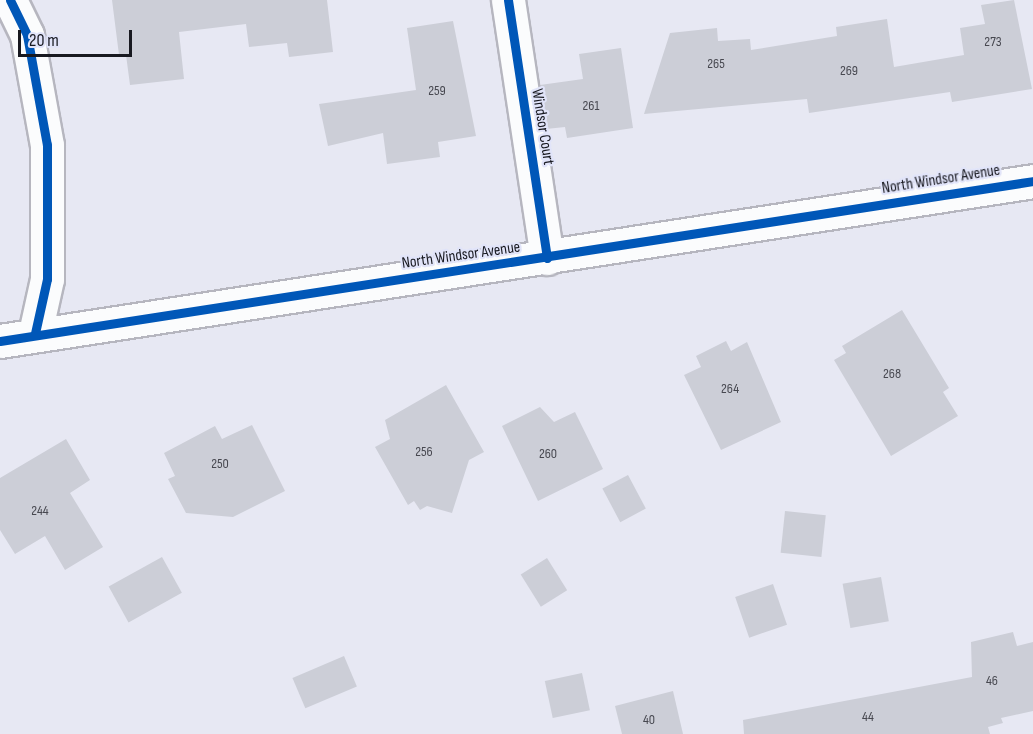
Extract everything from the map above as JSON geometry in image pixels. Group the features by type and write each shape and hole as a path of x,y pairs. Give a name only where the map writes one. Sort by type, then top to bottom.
{"street":[{"path":"10,0 27,35 47,145 47,279 35,333"},
{"name":"Windsor Court","path":"508,0 547,258"},
{"name":"North Windsor Avenue","path":"0,341 35,333 547,258 1033,181"}],"building":[{"path":"112,0 327,0 333,52 289,57 287,43 249,47 246,24 179,32 184,79 130,85 126,55 119,55"},
{"path":"1014,0 1032,89 952,102 950,92 809,113 807,99 644,114 670,33 717,28 718,41 750,39 751,50 837,36 836,27 887,19 894,67 964,55 960,28 985,24 981,5"},
{"path":"453,21 476,136 438,142 440,157 387,164 383,133 328,146 319,104 416,90 407,28"},
{"path":"621,48 633,128 567,138 565,127 546,129 540,85 583,79 579,54"},
{"path":"902,310 949,388 943,392 958,416 891,456 834,360 846,353 842,346"},
{"path":"726,341 731,351 747,342 781,422 721,450 684,375 701,367 696,356"},
{"path":"446,385 484,452 469,460 452,513 427,506 420,510 414,501 408,505 375,447 390,439 385,420"},
{"path":"540,407 554,422 575,412 603,469 538,501 502,426"},
{"path":"252,425 285,491 233,517 186,513 168,479 175,476 164,453 215,426 222,439"},
{"path":"66,439 90,480 70,493 103,547 65,570 45,536 15,554 0,530 0,478"},
{"path":"628,475 646,509 620,522 602,489"},
{"path":"785,511 826,515 821,557 781,553"},
{"path":"162,557 182,593 129,622 109,587"},
{"path":"547,558 567,590 541,607 521,574"},
{"path":"881,577 889,621 850,628 843,584"},
{"path":"773,584 787,625 749,638 735,597"},
{"path":"1013,632 1017,646 1033,642 1033,711 1001,718 1003,723 988,727 990,734 744,734 743,720 972,677 971,642"},
{"path":"344,656 357,686 305,708 292,678"},
{"path":"582,673 590,710 553,718 545,681"},
{"path":"673,691 683,734 622,734 615,706"}],"cycle path":[{"path":"10,0 27,35 47,145 47,279 35,333"},
{"path":"508,0 547,258"},
{"path":"0,341 1033,181"}]}
